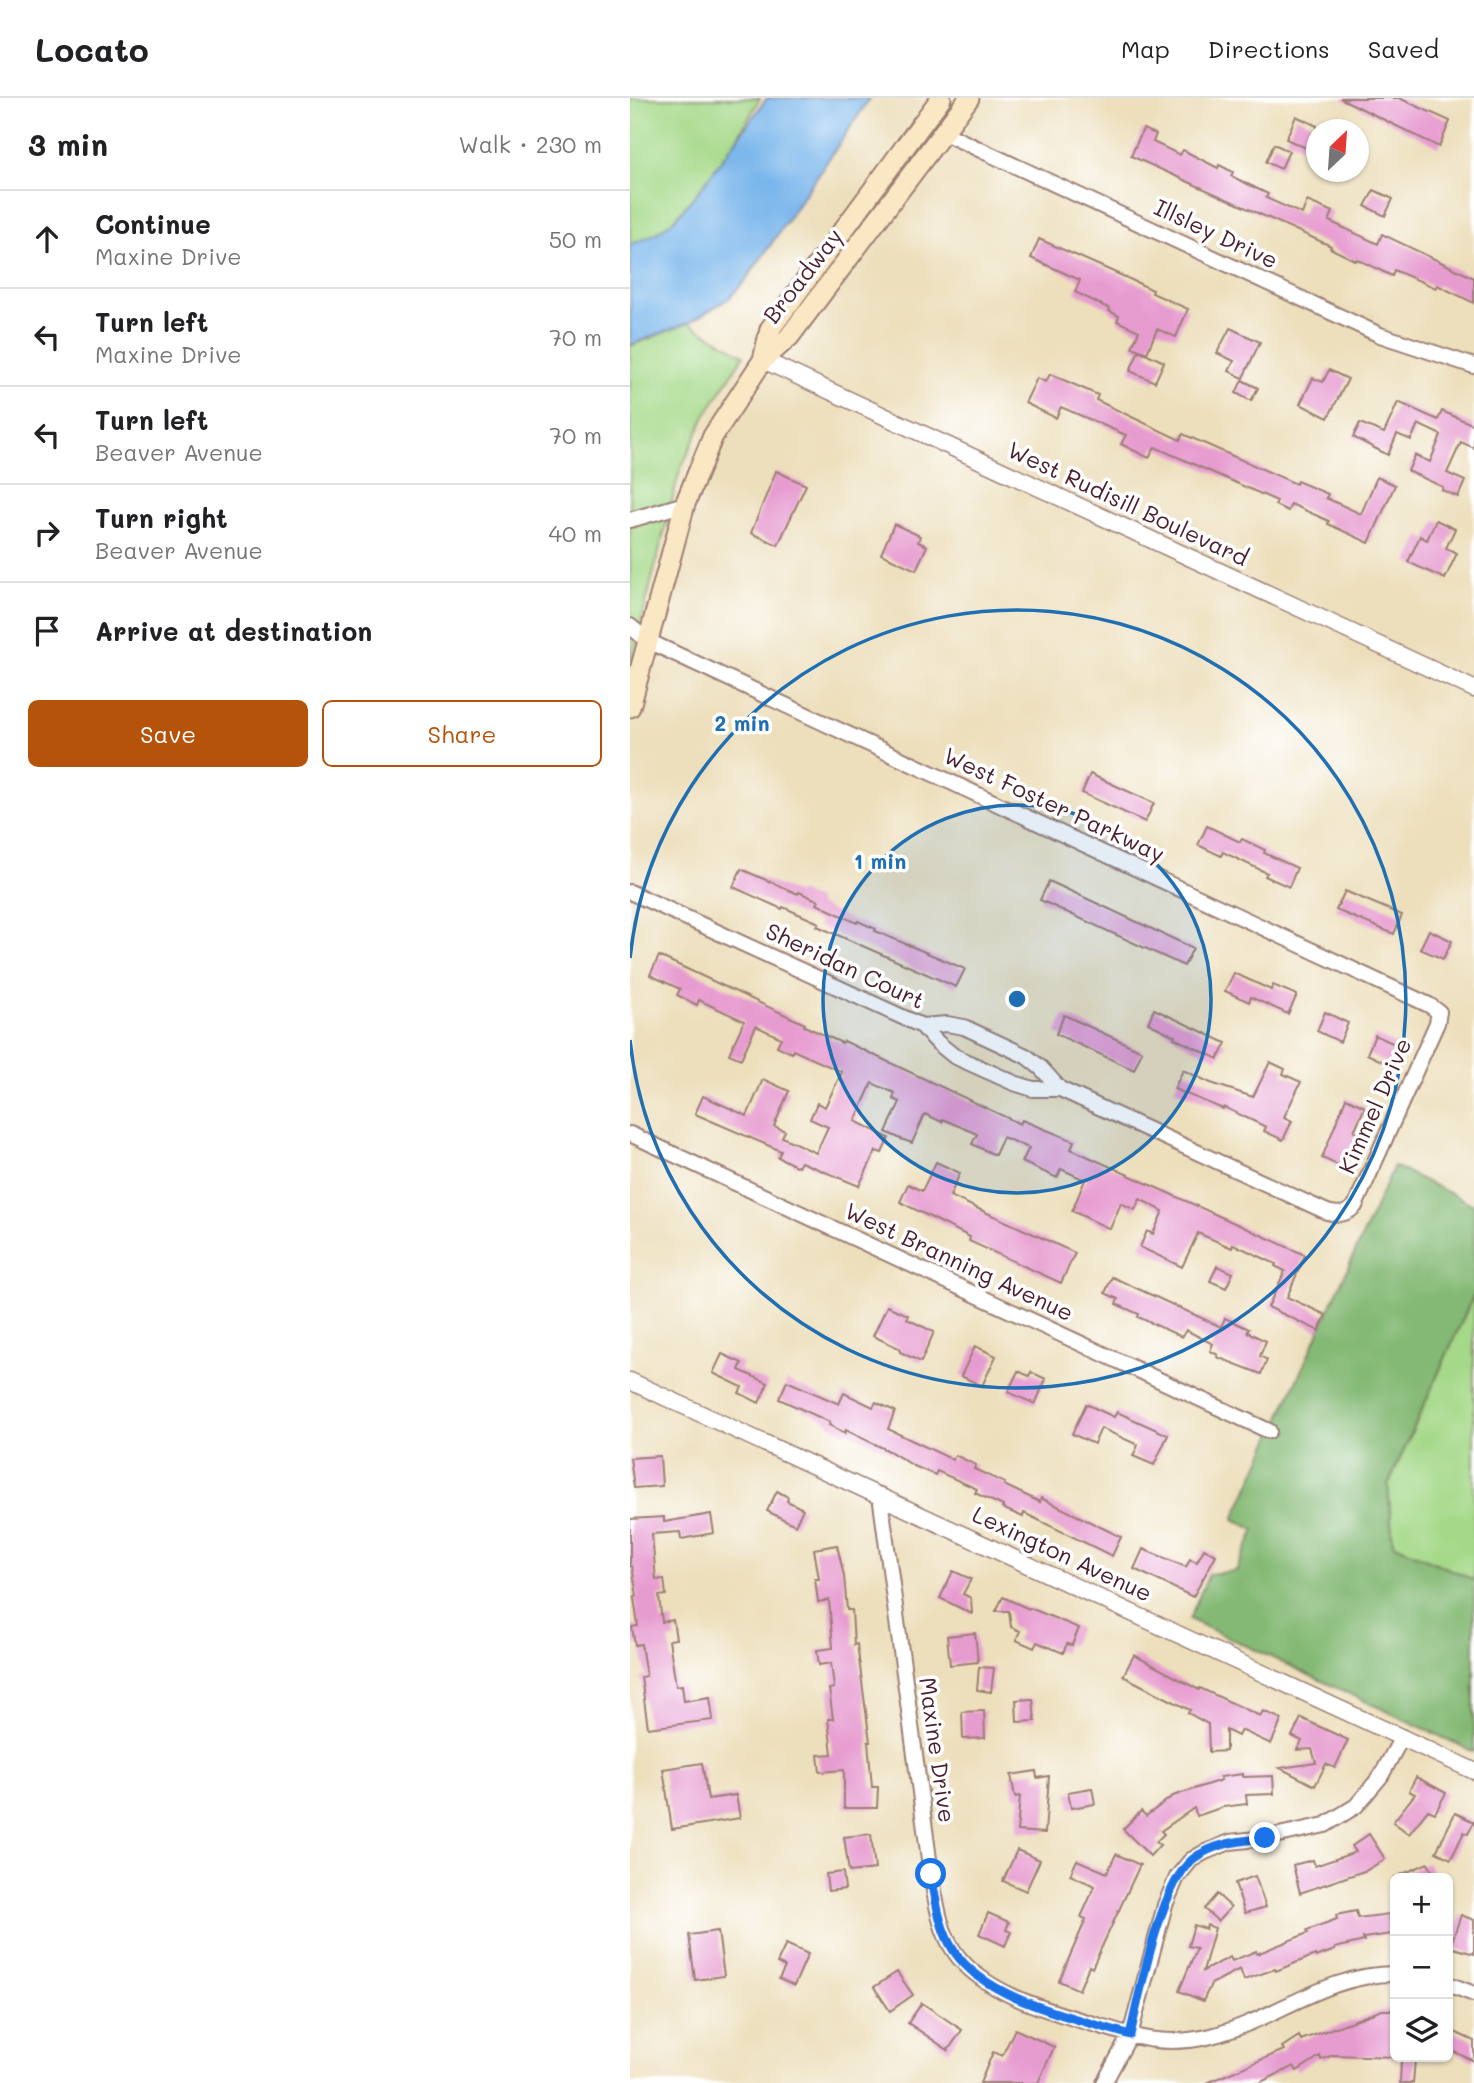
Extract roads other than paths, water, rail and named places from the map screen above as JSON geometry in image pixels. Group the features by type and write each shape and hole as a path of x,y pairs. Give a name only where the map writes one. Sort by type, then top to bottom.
{"main road":[{"name":"Broadway","path":"763,360 770,329 941,98"},
{"name":"Broadway","path":"763,360 789,337 969,98"},
{"path":"630,707 685,503 713,436 763,360"}],"street":[{"name":"Illsley Drive","path":"942,132 1380,335 1474,366"},
{"name":"West Rudisill Boulevard","path":"763,360 1474,689"},
{"path":"630,520 685,503"},
{"name":"West Foster Parkway","path":"630,626 649,641 1417,999 1439,1012"},
{"name":"Sheridan Court","path":"630,892 922,1026 954,1056 1014,1083 1033,1088 1060,1089 1327,1212 1344,1214"},
{"name":"Kimmel Drive","path":"1344,1214 1355,1206 1437,1023 1439,1012"},
{"path":"922,1026 947,1024 964,1027 1026,1056 1060,1089"},
{"name":"West Branning Avenue","path":"630,1134 1269,1431"},
{"name":"Lexington Avenue","path":"630,1381 1474,1771"},
{"name":"Maxine Drive","path":"880,1495 931,1874 940,1919 953,1950 973,1974 1015,1998 1130,2035 1143,2039 1189,2041 1214,2037 1339,1983 1390,1974"},
{"path":"1104,2083 1130,2035 1164,1905 1177,1877 1191,1860 1230,1842 1265,1838 1325,1825 1356,1807 1381,1776 1402,1737"},
{"path":"1453,1986 1474,1994"}],"water":[{"path":"767,98 870,98 745,281 728,299 688,323 630,345 630,245 655,234 674,220 698,192"}]}
